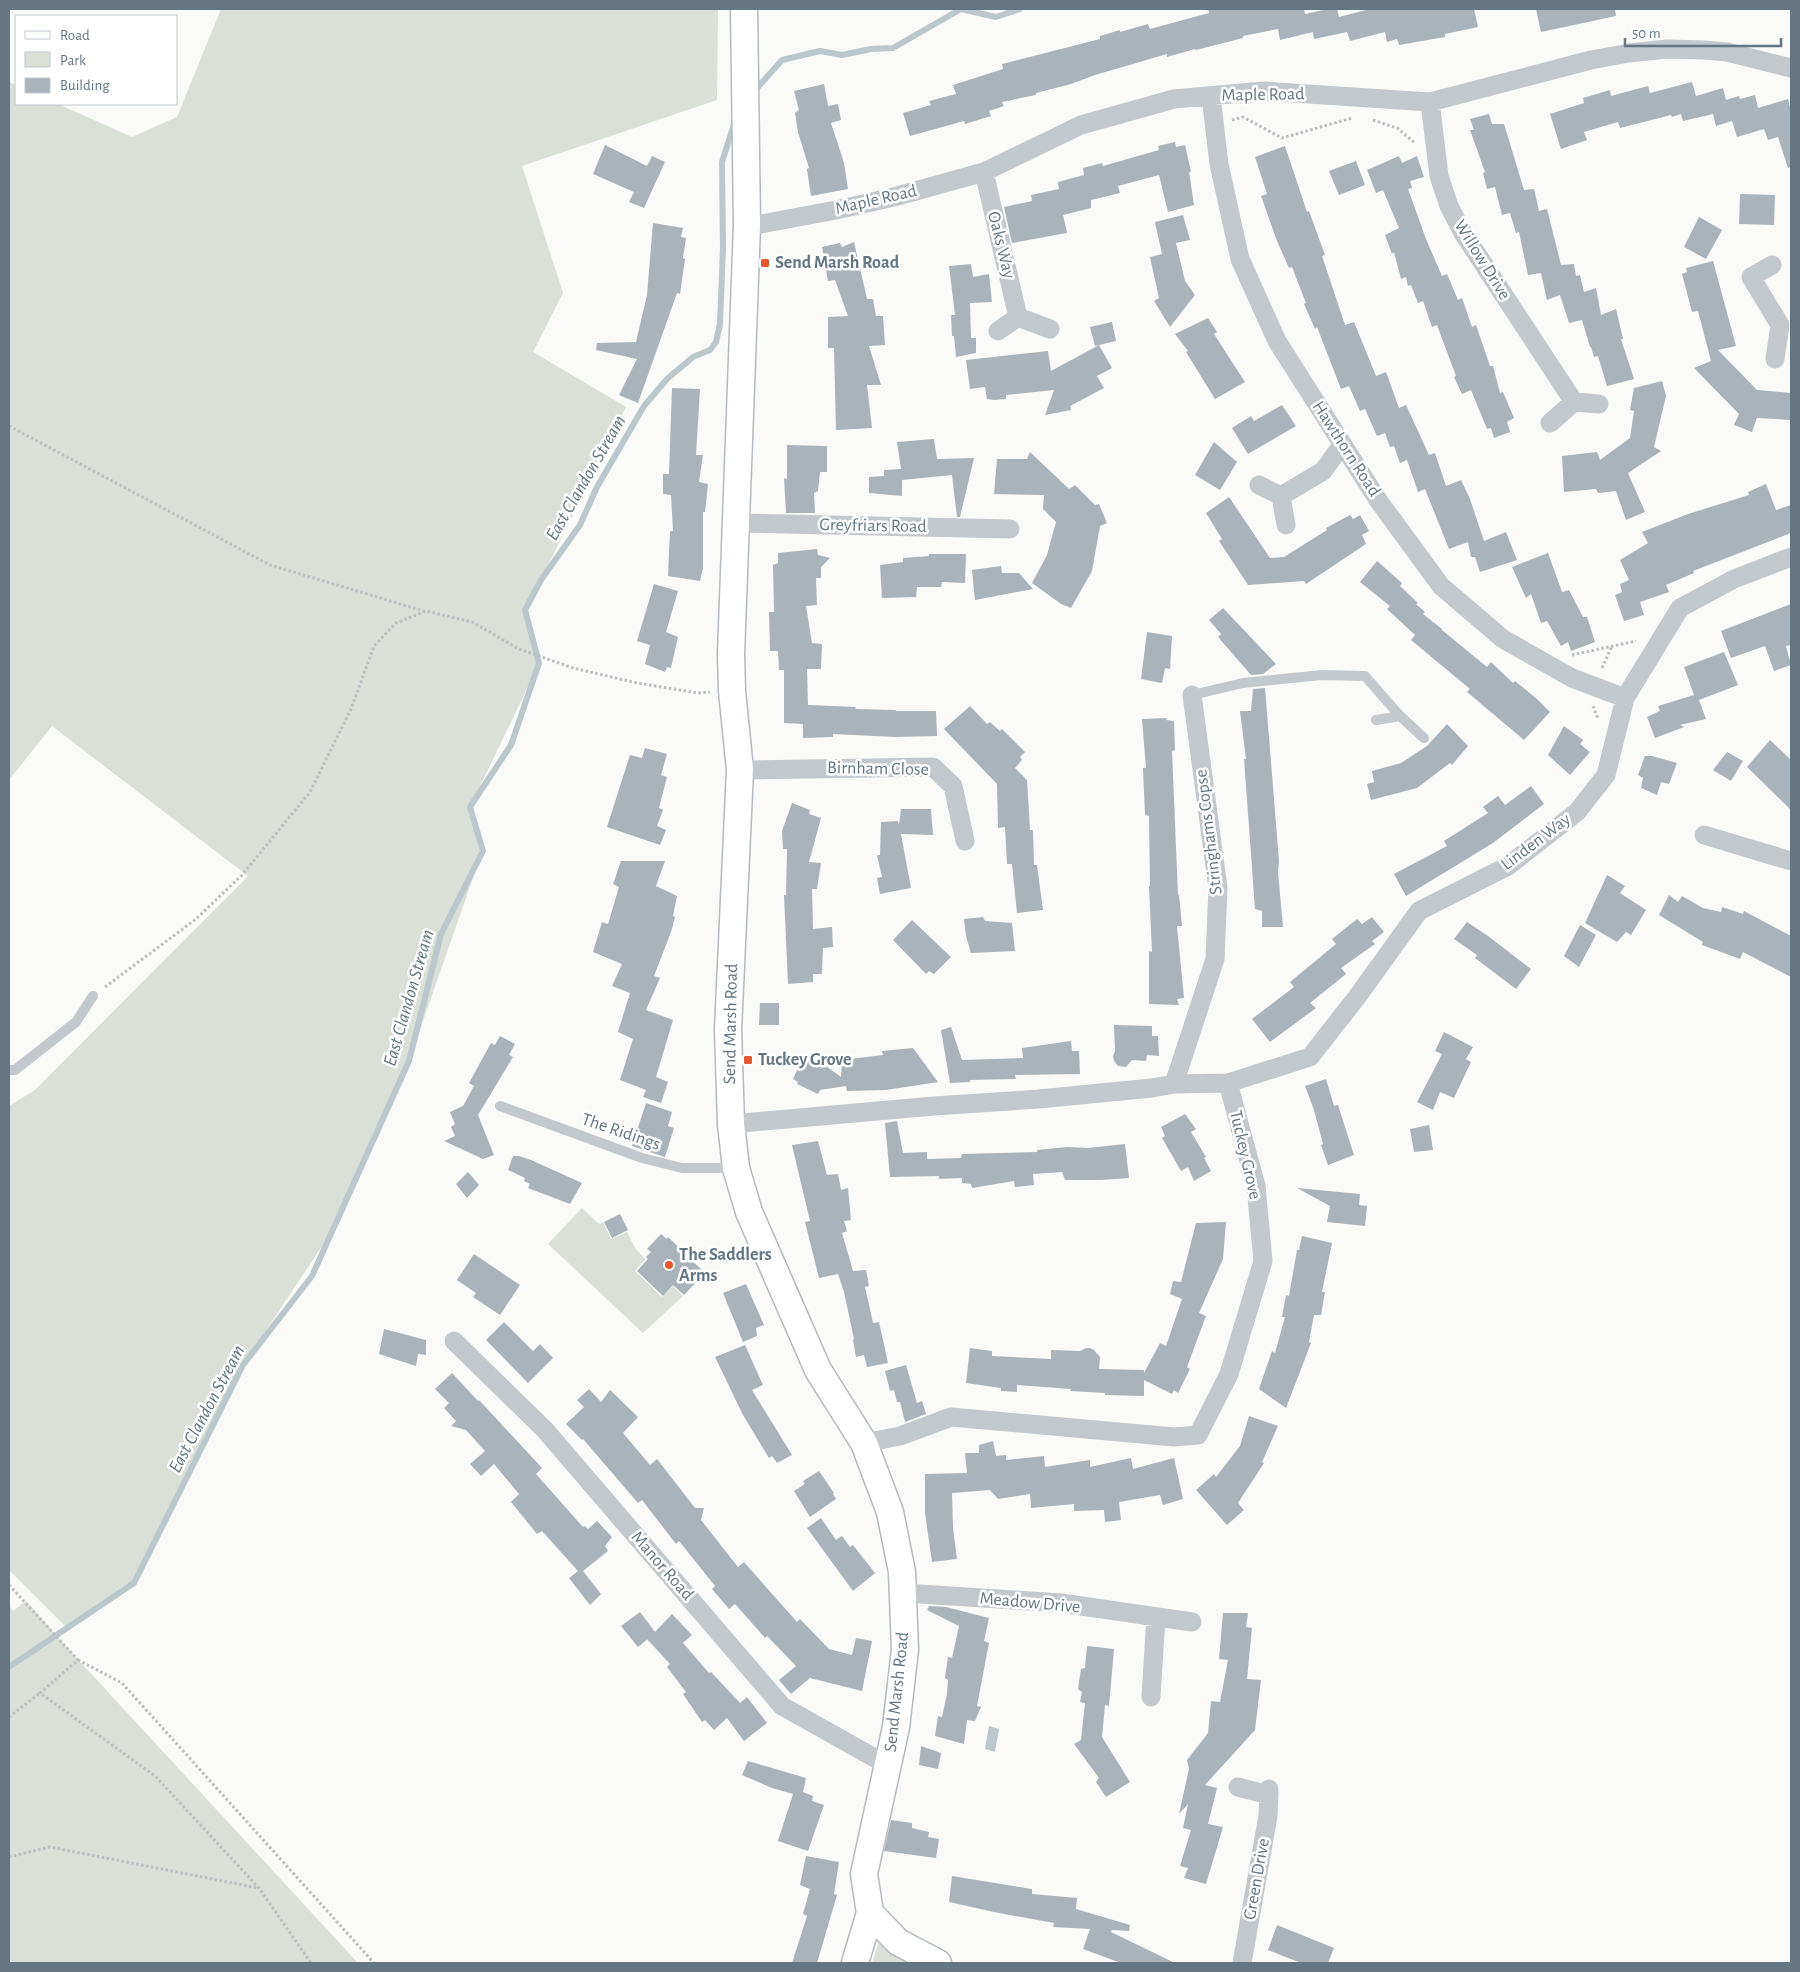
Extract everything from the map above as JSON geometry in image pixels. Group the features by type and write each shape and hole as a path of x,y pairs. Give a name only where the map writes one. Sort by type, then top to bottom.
{"main road":[{"name":"Send Marsh Road","path":"744,9 747,225 732,691 740,770 728,1030 731,1124 736,1168 749,1212 818,1370 864,1443 890,1512 902,1572 905,1650 896,1727 889,1766 864,1874 870,1913"},
{"path":"855,1963 870,1913 898,1942 938,1963"}],"street":[{"name":"Maple Road","path":"747,225 836,210 894,197 984,172 1081,125 1174,99 1264,91 1430,102 1591,60 1667,49 1727,52 1791,68"},
{"name":"Hawthorn Road","path":"1211,96 1219,164 1240,259 1277,341 1378,500 1441,586 1504,639 1572,678 1625,698"},
{"name":"Willow Drive","path":"1430,102 1439,176 1449,206 1463,233 1574,402"},
{"name":"Oaks Way","path":"984,172 1018,317"},
{"path":"1772,265 1752,277 1786,325 1775,359"},
{"path":"998,331 1018,317 1050,330"},
{"path":"1550,423 1574,402 1599,404"},
{"path":"1281,496 1324,471 1342,445"},
{"path":"1259,485 1281,496"},
{"path":"1281,496 1286,525"},
{"name":"Greyfriars Road","path":"736,523 1010,529"},
{"name":"Linden Way","path":"1228,1083 1310,1057 1357,997 1419,911 1508,866 1577,812 1606,775 1625,698 1680,608 1734,579 1791,557"},
{"name":"Stringhams Copse","path":"1174,1084 1215,959 1218,888 1192,695"},
{"name":"Birnham Close","path":"740,770 933,767 953,786 965,841"},
{"path":"1704,835 1791,861"},
{"path":"731,1124 934,1106 1039,1099 1152,1088 1174,1084 1228,1083"},
{"name":"Tuckey Grove","path":"864,1443 900,1436 951,1417 1174,1437 1198,1435 1229,1374 1263,1261 1256,1186 1228,1083"},
{"name":"Manor Road","path":"454,1341 545,1430 782,1706 889,1766"},
{"name":"Meadow Drive","path":"904,1593 1061,1603 1192,1622"},
{"path":"1151,1697 1156,1617"},
{"name":"Green Drive","path":"1238,1787 1269,1792 1268,1816 1242,1963"}],"lane":[{"path":"1192,695 1252,682 1322,675 1365,676 1400,716 1424,738"},
{"path":"1376,720 1400,716"},
{"path":"9,1070 15,1070 76,1022 93,996"},
{"name":"The Ridings","path":"500,1106 642,1158 682,1168 736,1168"}],"path":[{"path":"1215,125 1243,117 1282,138 1354,117"},
{"path":"1368,119 1397,128 1414,143 1439,176"},
{"path":"9,426 270,565 426,611 472,622 522,650 573,668 637,683 698,693 732,691"},
{"path":"93,996 196,919 242,875 310,792 351,709 374,646 396,623 426,611"},
{"path":"1543,661 1664,635"},
{"path":"1594,686 1612,646"},
{"path":"9,1585 47,1624 78,1660 122,1683 374,1963"},
{"path":"9,1717 78,1660"},
{"path":"40,1693 155,1776 259,1888 311,1963"},
{"path":"9,1857 50,1847 259,1888"}],"green space":[{"path":"221,9 718,9 717,100 522,166 563,293 533,352 626,407 526,610 539,664 470,807 482,852 409,1061 332,1231 243,1365 134,1583 67,1628 9,1570 9,1106 35,1090 248,876 52,726 9,780 9,82 15,85 15,105 60,105 132,137 177,117"},
{"path":"582,1208 599,1224 603,1222 611,1239 627,1232 635,1248 645,1259 635,1271 662,1297 673,1286 683,1296 643,1333 548,1244"},
{"path":"26,1601 358,1963 9,1963 9,1605 13,1611"},
{"path":"879,1941 920,1963 872,1963"}],"shaded area":[{"path":"989,1726 999,1729 995,1752 985,1749"}],"building":[{"path":"1208,9 1304,9 1305,14 1337,9 1339,17 1370,9 1474,9 1478,27 1445,34 1445,37 1399,45 1397,39 1387,42 1385,32 1350,41 1347,32 1314,39 1313,32 1280,40 1278,29 1243,36 1243,38 1167,57 1167,54 1036,93 1036,95 1002,102 1004,106 989,111 991,116 965,124 964,121 910,136 903,113 931,105 929,101 956,94 953,85 1003,69 1002,64 1100,39 1100,36 1120,30 1120,32 1148,24 1150,29 1209,13"},
{"path":"1536,9 1615,9 1616,16 1541,32"},
{"path":"1692,82 1696,96 1723,88 1726,100 1739,96 1740,99 1755,95 1758,108 1788,99 1791,111 1791,167 1788,168 1778,137 1768,140 1764,129 1737,137 1732,121 1716,126 1713,114 1683,121 1681,114 1672,117 1671,115 1620,128 1618,122 1584,132 1587,140 1561,149 1550,114 1584,103 1583,98 1610,90 1611,96 1648,86 1650,93"},
{"path":"824,84 828,106 838,104 841,120 831,123 844,163 848,189 811,196 807,169 809,168 798,132 795,113 799,110 794,91"},
{"path":"1489,114 1492,124 1504,124 1524,190 1534,189 1539,211 1547,209 1561,265 1574,264 1576,276 1580,275 1584,292 1596,288 1601,315 1616,309 1623,339 1621,339 1634,379 1607,386 1598,356 1594,357 1582,320 1569,323 1560,295 1547,300 1541,273 1528,275 1519,232 1516,233 1510,213 1502,215 1495,187 1487,189 1483,173 1485,172 1470,130 1474,130 1470,119"},
{"path":"1175,142 1176,147 1185,145 1191,172 1189,172 1194,205 1168,212 1159,175 1118,186 1120,193 1091,200 1091,208 1063,215 1067,233 1012,243 1004,207 1032,201 1031,195 1059,189 1058,182 1084,175 1083,168 1102,163 1103,166 1159,150 1158,146"},
{"path":"605,145 647,166 652,156 665,162 644,208 629,202 634,192 593,174"},
{"path":"1285,146 1307,212 1309,211 1325,255 1322,256 1345,325 1354,322 1376,376 1386,372 1399,408 1406,405 1429,455 1435,453 1446,486 1461,480 1470,499 1484,541 1506,532 1517,560 1480,572 1475,557 1471,557 1468,542 1449,549 1425,489 1418,492 1407,460 1400,463 1394,446 1390,447 1385,433 1377,436 1365,409 1360,411 1349,386 1341,389 1317,327 1315,329 1304,304 1306,303 1292,267 1289,268 1277,241 1261,196 1267,194 1255,157"},
{"path":"1399,156 1402,163 1417,156 1424,177 1410,181 1412,188 1408,189 1426,239 1442,276 1447,274 1458,300 1462,298 1472,327 1476,325 1490,366 1493,366 1500,393 1503,392 1514,418 1507,422 1510,432 1494,438 1491,428 1487,429 1471,390 1462,394 1454,377 1456,376 1437,325 1432,327 1423,301 1418,303 1411,285 1408,286 1406,277 1401,279 1394,252 1392,254 1385,235 1399,228 1383,190 1376,193 1367,170"},
{"path":"1356,161 1365,185 1339,195 1329,171"},
{"path":"1740,194 1775,195 1774,225 1739,224"},
{"path":"1183,215 1190,240 1176,243 1185,281 1195,295 1170,327 1154,301 1159,298 1150,257 1162,254 1155,222"},
{"path":"1699,217 1722,230 1706,259 1684,247"},
{"path":"653,223 683,228 681,237 686,238 683,258 685,259 680,294 677,293 638,403 619,395 637,359 596,350 597,343 636,342 647,295"},
{"path":"854,242 867,299 873,299 876,316 883,316 885,345 869,346 881,385 867,385 872,428 836,430 834,348 828,348 828,317 848,316 835,280 828,281 822,247 840,243 842,247"},
{"path":"1713,261 1736,346 1718,350 1757,390 1791,393 1791,420 1757,418 1752,432 1734,425 1739,414 1694,368 1711,361 1698,311 1692,312 1682,274 1687,272 1686,268"},
{"path":"971,264 973,277 989,274 992,302 970,303 971,338 976,338 976,353 956,357 954,336 952,336 951,315 955,315 949,266"},
{"path":"1208,318 1217,332 1214,334 1245,382 1215,399 1186,352 1188,351 1175,334"},
{"path":"1112,322 1116,341 1095,346 1090,327"},
{"path":"1099,345 1112,368 1097,376 1104,388 1070,406 1071,410 1045,415 1054,390 1006,395 1006,399 994,400 987,399 985,387 970,389 966,360 1048,351 1051,371"},
{"path":"1662,381 1666,396 1654,447 1661,451 1628,473 1645,512 1626,520 1616,491 1598,493 1596,489 1564,492 1562,456 1597,452 1600,460 1630,438 1634,411 1630,410 1634,388"},
{"path":"672,388 700,389 696,455 703,455 699,482 708,484 705,512 703,512 703,568 700,581 668,576 670,531 673,531 671,495 663,494 663,474 669,474"},
{"path":"1282,405 1296,426 1248,454 1232,428 1251,416 1254,421"},
{"path":"934,439 937,459 974,458 960,517 957,517 952,475 902,480 902,496 869,493 869,477 884,476 884,470 901,469 897,442"},
{"path":"1214,442 1237,462 1220,490 1195,475"},
{"path":"787,445 827,446 827,472 820,472 818,491 814,493 815,513 786,513 784,478 787,479"},
{"path":"1030,452 1069,489 1075,485 1095,505 1099,504 1107,523 1100,526 1092,571 1071,608 1061,604 1032,583 1047,555 1056,522 1043,509 1044,495 994,494 997,459 1027,459"},
{"path":"1766,484 1776,510 1791,505 1791,533 1693,571 1694,573 1666,585 1669,592 1640,602 1644,615 1624,621 1615,595 1622,592 1620,584 1629,580 1620,560 1648,543 1642,532 1688,514 1749,495 1748,492"},
{"path":"1229,497 1270,558 1284,557 1327,530 1326,528 1350,515 1353,519 1360,515 1369,531 1362,535 1366,544 1306,584 1304,581 1248,585 1219,541 1222,539 1206,513"},
{"path":"817,549 818,555 830,558 821,567 821,578 816,578 817,605 806,606 812,643 822,644 821,669 807,669 808,705 896,711 936,711 937,736 895,737 833,734 833,737 803,738 803,724 784,723 784,670 779,670 778,651 770,651 769,612 774,612 773,565 778,563 778,553"},
{"path":"1548,553 1562,592 1569,590 1583,617 1587,617 1595,642 1571,651 1568,642 1561,646 1547,621 1541,623 1531,594 1526,598 1512,567"},
{"path":"929,554 966,554 965,583 942,582 941,587 917,587 916,597 882,598 880,565 903,562 903,558 929,556"},
{"path":"1377,561 1402,583 1400,586 1418,603 1416,604 1425,612 1423,614 1487,667 1491,662 1513,683 1515,681 1550,712 1524,740 1467,692 1470,689 1411,640 1415,635 1387,609 1390,606 1360,582"},
{"path":"1001,566 1002,573 1019,573 1033,589 975,600 972,570"},
{"path":"654,584 678,591 666,632 678,637 671,668 667,667 665,672 645,664 650,645 637,641"},
{"path":"1791,604 1791,645 1786,646 1791,665 1774,671 1765,646 1731,658 1721,631"},
{"path":"1223,608 1276,664 1263,674 1251,675 1218,637 1221,634 1209,620"},
{"path":"1147,632 1172,636 1170,669 1165,668 1162,683 1141,679"},
{"path":"1724,652 1738,685 1699,700 1706,719 1680,725 1684,727 1655,738 1647,717 1660,711 1658,706 1694,695 1684,667"},
{"path":"1265,688 1283,927 1262,927 1262,911 1255,909 1244,759 1246,759 1240,711 1251,711 1253,689"},
{"path":"970,706 987,724 990,722 1000,731 1002,729 1025,752 1020,757 1022,760 1015,768 1027,780 1030,830 1033,830 1034,865 1037,865 1043,910 1017,913 1012,864 1007,864 1005,827 998,828 997,784 944,729"},
{"path":"1167,718 1166,720 1174,721 1175,750 1172,751 1178,895 1182,926 1177,926 1184,998 1177,999 1179,1005 1149,1004 1149,951 1152,952 1149,886 1149,816 1145,815 1143,768 1146,768 1142,719"},
{"path":"1447,724 1468,746 1452,765 1450,763 1417,788 1371,800 1367,784 1374,782 1372,771 1401,763 1427,746"},
{"path":"1564,726 1583,740 1580,744 1590,752 1570,775 1548,755"},
{"path":"1770,740 1791,760 1791,810 1747,767"},
{"path":"645,748 667,754 661,775 667,777 659,808 663,810 657,826 666,830 660,845 607,827 630,755 642,758"},
{"path":"1727,752 1743,761 1731,781 1713,770"},
{"path":"1645,756 1677,763 1669,784 1661,782 1657,795 1641,788 1643,778 1638,775"},
{"path":"1531,786 1544,804 1493,843 1406,896 1394,874 1447,846 1444,841 1488,813 1483,807 1498,796 1505,805"},
{"path":"792,803 810,810 809,814 821,818 809,862 821,863 817,889 812,889 813,929 832,927 833,947 823,948 822,974 813,974 813,982 788,984 784,895 786,895 787,849 783,849 782,831"},
{"path":"901,809 931,809 933,835 901,834 911,888 880,894 877,878 882,877 877,855 880,855 881,822 898,821 899,825"},
{"path":"621,861 665,861 656,886 677,896 671,932 654,976 660,978 646,1010 673,1020 656,1077 668,1082 661,1103 643,1097 646,1090 620,1080 633,1039 618,1032 630,993 612,986 622,964 593,952 602,922 608,924 619,887 613,884"},
{"path":"1607,875 1625,886 1620,893 1646,910 1631,935 1626,932 1617,942 1585,923"},
{"path":"1669,895 1678,902 1682,896 1703,908 1721,912 1722,907 1743,914 1744,911 1791,936 1791,977 1743,952 1740,959 1702,945 1703,942 1659,915"},
{"path":"983,917 985,921 1012,923 1015,951 971,953 964,919"},
{"path":"1372,917 1384,932 1372,941 1375,944 1341,968 1346,974 1310,1003 1316,1008 1270,1042 1252,1019 1294,987 1290,982 1336,944 1332,939 1357,919 1362,924"},
{"path":"912,920 951,957 934,974 929,971 926,974 893,940"},
{"path":"1467,922 1531,969 1516,989 1475,958 1477,955 1454,939"},
{"path":"1580,925 1596,935 1579,967 1564,956"},
{"path":"760,1003 779,1003 779,1025 759,1025"},
{"path":"1114,1025 1152,1026 1152,1036 1158,1036 1159,1056 1147,1055 1146,1061 1132,1060 1126,1067 1118,1066 1113,1056 1115,1051"},
{"path":"951,1027 962,1060 1023,1058 1022,1048 1071,1041 1072,1051 1079,1051 1080,1074 1015,1075 1016,1079 970,1080 970,1082 950,1083 941,1030"},
{"path":"1444,1032 1473,1047 1466,1059 1471,1062 1454,1098 1440,1092 1433,1110 1417,1102 1442,1054 1435,1051"},
{"path":"500,1036 515,1044 509,1055 513,1057 478,1115 494,1155 483,1159 444,1141 455,1136 451,1127 455,1124 450,1112 463,1106 474,1086 469,1083 491,1043 495,1045"},
{"path":"913,1048 938,1082 886,1090 847,1091 846,1086 820,1090 818,1094 797,1084 798,1082 793,1079 804,1055 811,1061 815,1058 841,1077 842,1060 883,1055 882,1051"},
{"path":"1326,1079 1334,1106 1338,1105 1354,1155 1328,1165 1321,1145 1323,1144 1314,1110 1305,1086"},
{"path":"646,1103 672,1112 668,1126 674,1128 665,1157 632,1146"},
{"path":"1185,1114 1196,1129 1191,1132 1206,1157 1204,1158 1211,1171 1194,1181 1188,1167 1181,1171 1162,1138 1165,1136 1161,1127"},
{"path":"897,1121 903,1153 927,1152 927,1159 961,1158 962,1154 1037,1152 1037,1150 1067,1147 1088,1148 1125,1144 1129,1178 1065,1180 1062,1172 1033,1174 1034,1185 1015,1187 1014,1181 972,1188 971,1184 962,1183 962,1178 939,1179 939,1176 890,1177 885,1123"},
{"path":"1429,1125 1433,1150 1414,1152 1410,1129"},
{"path":"818,1141 827,1175 838,1174 841,1190 848,1188 851,1220 844,1221 847,1231 842,1233 853,1271 866,1270 869,1286 865,1287 873,1323 879,1322 888,1363 867,1367 864,1355 856,1357 844,1292 838,1274 819,1278 805,1222 810,1221 792,1145"},
{"path":"513,1156 531,1160 582,1183 570,1204 528,1188 530,1184 524,1181 525,1178 508,1170"},
{"path":"468,1172 479,1185 467,1198 456,1184"},
{"path":"1297,1188 1360,1194 1359,1205 1367,1206 1365,1226 1327,1222 1330,1206"},
{"path":"620,1214 628,1230 612,1238 604,1222"},
{"path":"1226,1222 1223,1259 1199,1313 1206,1316 1187,1367 1190,1369 1178,1393 1174,1390 1172,1394 1144,1380 1144,1396 1105,1395 1105,1393 1070,1391 1071,1389 1017,1385 1017,1392 1001,1391 1001,1388 966,1383 970,1348 992,1351 992,1356 1051,1359 1051,1350 1080,1351 1090,1348 1100,1357 1099,1369 1144,1370 1144,1373 1160,1343 1166,1346 1182,1299 1170,1294 1173,1281 1181,1282 1196,1223"},
{"path":"661,1234 667,1239 668,1237 705,1273 684,1295 673,1285 663,1296 637,1271 648,1259 646,1257 651,1252 647,1249"},
{"path":"1302,1236 1332,1243 1322,1292 1325,1292 1321,1315 1314,1315 1309,1342 1311,1343 1286,1408 1259,1389 1272,1351 1275,1353 1285,1317 1282,1317 1286,1295 1289,1296 1297,1250 1299,1250"},
{"path":"474,1254 520,1285 500,1315 473,1297 476,1293 457,1280"},
{"path":"746,1284 764,1325 756,1328 757,1336 743,1342 723,1293"},
{"path":"504,1322 533,1351 540,1344 553,1358 528,1383 486,1340"},
{"path":"384,1329 426,1340 426,1355 418,1354 416,1366 379,1354"},
{"path":"745,1345 763,1385 752,1390 792,1455 777,1463 772,1456 769,1458 743,1415 715,1357"},
{"path":"906,1365 917,1403 922,1401 926,1414 905,1422 900,1402 897,1402 894,1390 890,1391 885,1371"},
{"path":"452,1373 542,1468 536,1474 583,1527 585,1526 588,1529 597,1521 612,1537 605,1546 608,1551 583,1571 601,1594 590,1605 569,1578 578,1571 542,1531 537,1534 511,1502 519,1494 494,1464 481,1476 470,1464 485,1451 466,1430 451,1426 456,1421 444,1408 449,1403 435,1389"},
{"path":"589,1389 601,1402 610,1390 638,1417 623,1433 650,1465 657,1459 695,1508 704,1508 701,1520 738,1567 744,1562 797,1622 800,1619 829,1649 852,1655 856,1638 872,1641 862,1691 810,1678 791,1694 779,1680 796,1666 767,1636 765,1638 735,1604 729,1609 712,1589 715,1586 679,1541 676,1544 642,1500 638,1503 583,1439 566,1424 584,1407 577,1400"},
{"path":"1249,1416 1278,1426 1262,1462 1264,1463 1238,1503 1244,1510 1227,1525 1196,1490 1214,1474 1216,1477 1240,1446"},
{"path":"993,1441 996,1456 1006,1455 1006,1460 1044,1456 1045,1467 1090,1460 1090,1467 1131,1458 1133,1469 1174,1458 1183,1499 1163,1505 1160,1495 1119,1502 1121,1520 1105,1522 1104,1510 1074,1511 1074,1504 1031,1508 1030,1494 998,1499 990,1490 952,1493 953,1528 957,1559 932,1562 925,1513 925,1474 967,1473 965,1453 979,1453 979,1445"},
{"path":"819,1471 836,1499 810,1517 794,1491 805,1484 803,1481"},
{"path":"821,1518 836,1540 842,1536 850,1547 853,1545 875,1573 853,1591 807,1528"},
{"path":"929,1606 946,1607 989,1618 984,1641 989,1643 977,1706 981,1707 975,1721 967,1720 964,1744 935,1736 938,1716 942,1717 947,1694 948,1680 945,1678 948,1657 952,1658 959,1626 927,1610"},
{"path":"640,1612 655,1632 672,1614 692,1635 683,1643 709,1673 711,1672 740,1703 747,1697 767,1723 744,1741 727,1718 714,1730 705,1720 702,1722 683,1694 686,1692 667,1667 670,1664 647,1639 638,1647 621,1626"},
{"path":"1223,1613 1248,1613 1246,1627 1252,1628 1247,1679 1261,1680 1255,1730 1205,1785 1217,1788 1208,1824 1223,1827 1206,1884 1184,1878 1188,1868 1180,1866 1191,1830 1183,1828 1188,1804 1179,1814 1189,1769 1187,1760 1208,1733 1211,1701 1220,1702 1228,1660 1219,1659"},
{"path":"1087,1646 1114,1649 1109,1706 1105,1705 1102,1737 1130,1782 1106,1797 1096,1782 1099,1778 1074,1744 1081,1740 1085,1703 1080,1702 1082,1692 1078,1689 1081,1669 1085,1668"},
{"path":"921,1746 941,1753 938,1769 919,1765"},
{"path":"748,1761 806,1778 803,1792 813,1796 812,1801 824,1805 808,1851 778,1841 793,1794 772,1788 742,1775"},
{"path":"891,1820 912,1823 912,1828 929,1832 928,1837 939,1839 936,1858 884,1851"},
{"path":"806,1856 839,1862 834,1894 837,1895 817,1963 792,1963 807,1916 803,1914 810,1889 800,1885"},
{"path":"952,1876 1032,1889 1032,1894 1077,1898 1076,1909 1130,1925 1129,1931 1112,1930 1111,1932 1175,1963 1121,1963 1083,1949 1090,1929 1053,1927 1054,1923 949,1902"},
{"path":"1277,1925 1334,1948 1328,1963 1301,1963 1268,1950"}],"waterway":[{"name":"East Clandon Stream","path":"751,91 757,88 782,60 820,51 842,55 871,49 893,48 961,9 996,17 1020,9"},
{"name":"East Clandon Stream","path":"9,1667 134,1583 243,1365 312,1276 409,1061 441,934 483,851 470,807 511,745 539,663 525,610 541,580 580,525 597,487 644,406 667,379 693,357 710,350 716,342 720,324 723,248 722,162 736,118"}],"place":[{"name":"Send Marsh Road","path":"765,263"},
{"name":"Tuckey Grove","path":"748,1060"},
{"name":"The Saddlers Arms","path":"669,1265"}]}
